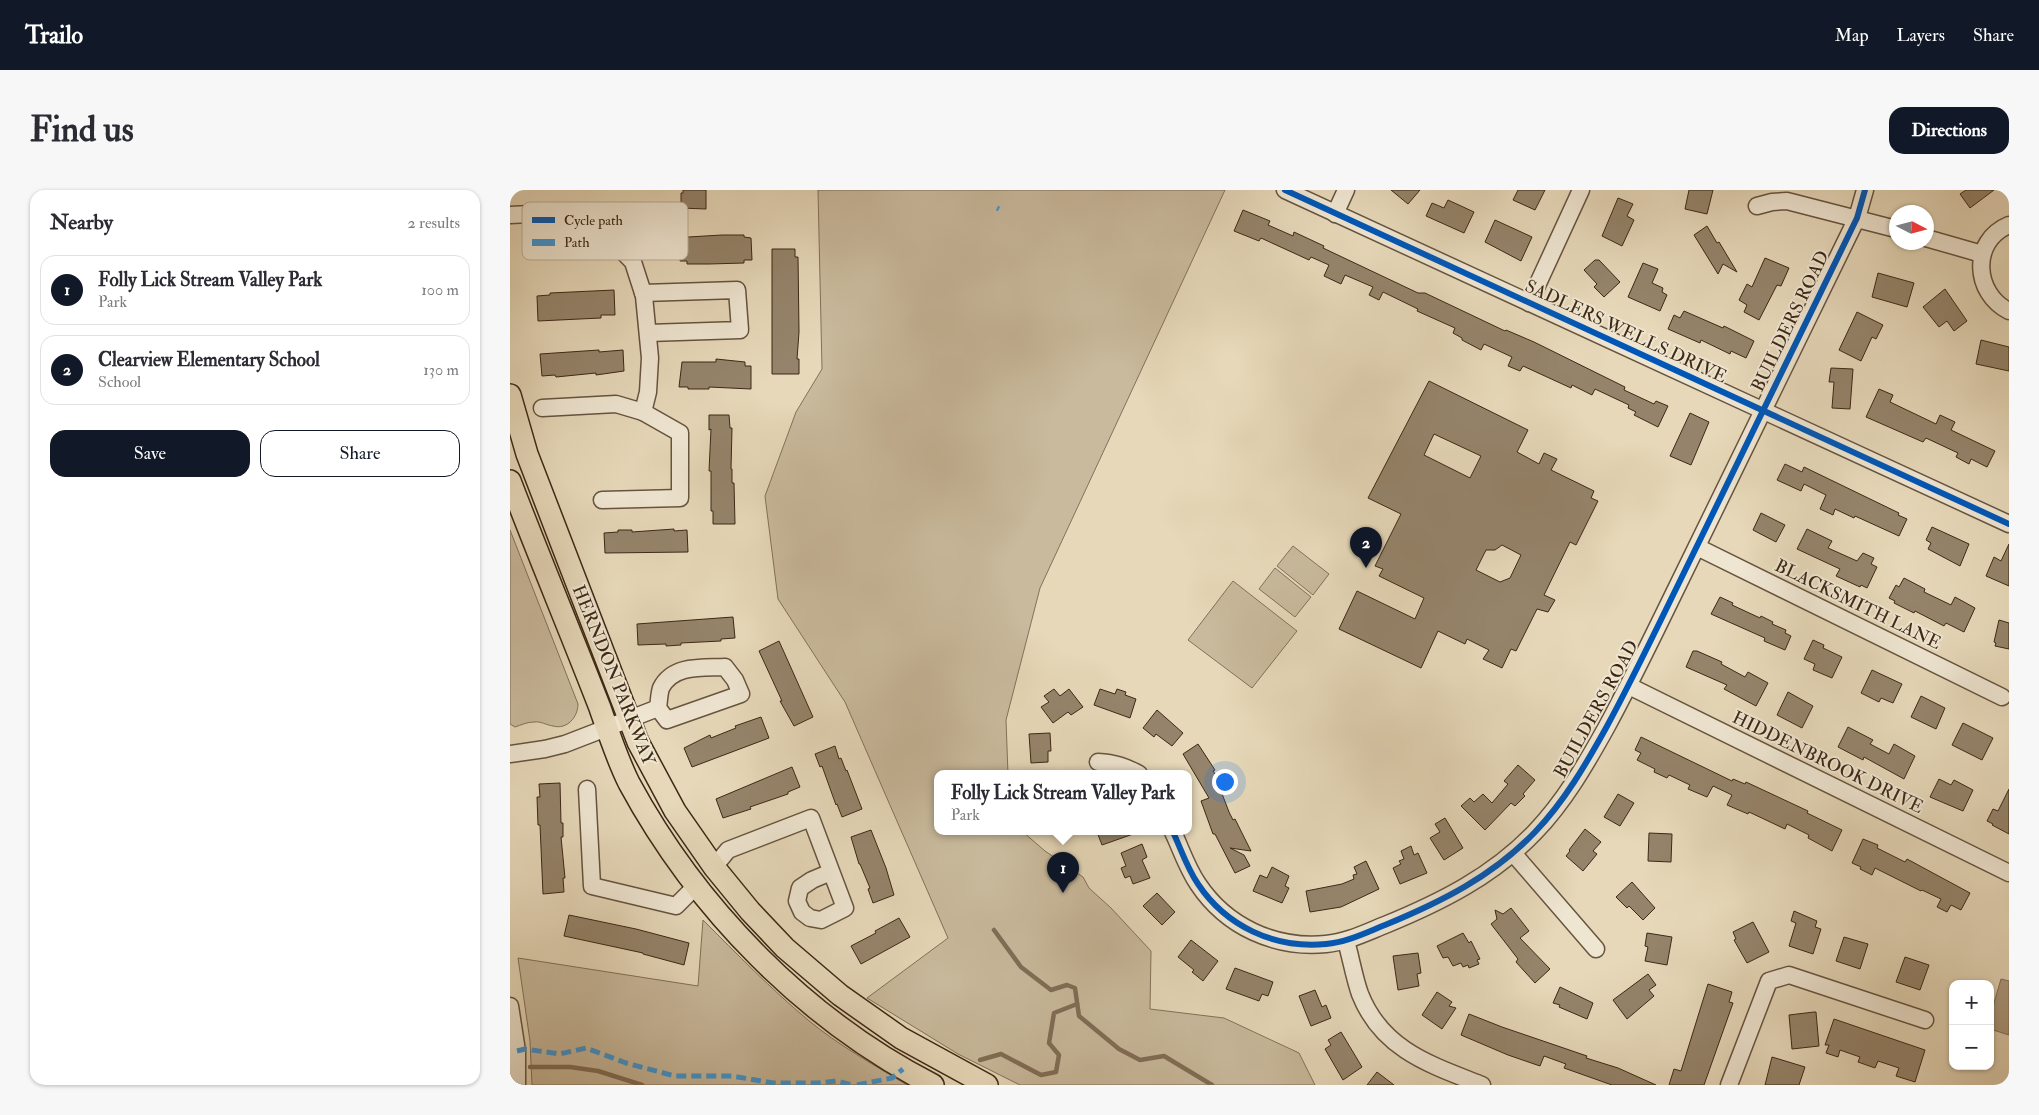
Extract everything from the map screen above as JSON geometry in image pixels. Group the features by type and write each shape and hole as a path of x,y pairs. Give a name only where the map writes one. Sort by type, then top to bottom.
{"main road":[{"name":"HERNDON PARKWAY","path":"510,395 531,463 640,748 663,790 714,867 750,911 785,948 840,995 901,1038 987,1085"},
{"name":"HERNDON PARKWAY","path":"510,482 606,728 630,783 660,833 697,886 731,926 784,980 861,1041 903,1069 933,1085"}],"street":[{"name":"SADLERS WELLS DRIVE","path":"1285,190 2009,524"},
{"path":"1335,214 1346,190"},
{"path":"1529,303 1582,190"},
{"name":"BUILDERS ROAD","path":"1174,835 1196,882 1210,901 1238,924 1265,937 1294,944 1317,945 1346,941 1435,904 1466,888 1513,853 1536,831 1558,805 1585,765 1629,686 1857,218 1865,190"},
{"path":"1757,206 1787,201 1889,227"},
{"path":"2009,225 1994,235 1986,245 1980,266 1986,290 1992,299 2009,311"},
{"path":"1934,240 1982,254"},
{"path":"631,260 643,293 650,358 648,392 643,412"},
{"path":"643,293 738,290 740,330 648,334"},
{"path":"542,408 616,404 643,412 680,433 680,498 602,500"},
{"name":"BLACKSMITH LANE","path":"1696,547 2002,697"},
{"path":"726,667 735,680 741,694 667,720 658,708 661,688 671,676 683,670 726,667"},
{"name":"HIDDENBROOK DRIVE","path":"1629,686 2009,873"},
{"path":"510,754 546,749 658,708"},
{"path":"1098,762 1126,766 1132,770"},
{"path":"587,789 592,886 676,906 697,886"},
{"path":"714,867 728,850 811,818 832,872"},
{"path":"1513,853 1596,949"},
{"path":"1346,941 1360,993 1370,1013 1396,1044 1415,1057 1482,1085"},
{"path":"1729,1085 1769,980 1789,975 1924,1020"},
{"path":"510,1006 517,1050 517,1085"}],"shaded area":[{"path":"818,190 1225,190 1040,588 1006,720 1008,770 934,770 934,835 1026,835 1045,851 1083,877 1089,888 1111,908 1151,951 1150,1009 1224,1018 1299,1053 1315,1085 1020,1085 958,1054 867,998 948,938 845,702 778,599 765,496 796,412 822,369"},
{"path":"510,530 578,704 574,718 563,726 558,727 537,722 515,727 510,724"},
{"path":"1293,546 1329,574 1313,595 1277,566"},
{"path":"1275,568 1311,597 1295,617 1259,589"},
{"path":"1233,581 1297,631 1252,688 1188,640"},
{"path":"703,920 767,984 808,1020 844,1046 907,1085 532,1085 530,1041 518,958 698,986"},
{"path":"2001,979 2009,981 2009,1035 1994,1030 1994,1003"}],"building":[{"path":"683,190 706,190 706,209 688,208 688,202 681,202 681,193 683,193"},
{"path":"1391,190 1420,190 1408,204"},
{"path":"1518,190 1545,190 1535,210 1513,200"},
{"path":"1689,190 1713,190 1707,214 1685,209"},
{"path":"1966,190 1994,190 1970,208 1960,194"},
{"path":"1618,198 1633,204 1627,216 1634,220 1622,246 1602,236"},
{"path":"1448,200 1474,212 1464,233 1426,216 1432,203 1444,208"},
{"path":"1243,210 1270,221 1268,225 1293,236 1294,232 1324,246 1323,248 1418,293 1425,293 1505,331 1534,342 1625,387 1624,390 1654,404 1656,401 1668,406 1658,427 1634,415 1636,412 1628,408 1629,405 1595,389 1592,395 1572,385 1571,388 1523,366 1520,371 1508,366 1512,357 1484,344 1481,350 1453,333 1455,328 1417,311 1418,309 1383,292 1379,300 1369,295 1373,287 1345,275 1341,284 1324,276 1329,265 1311,257 1309,260 1261,238 1259,241 1234,231"},
{"path":"1495,220 1532,237 1521,261 1485,242"},
{"path":"1707,226 1737,272 1723,264 1718,274 1694,235"},
{"path":"744,235 744,237 751,238 752,260 744,260 744,263 687,264 687,261 680,260 688,260 688,237"},
{"path":"772,249 795,249 795,257 798,257 799,332 797,359 799,359 799,374 772,374"},
{"path":"1765,258 1789,268 1781,286 1777,285 1759,320 1744,312 1747,305 1739,300 1747,284 1752,287"},
{"path":"1595,260 1599,260 1620,282 1604,297 1594,287 1597,284 1584,270"},
{"path":"1643,263 1658,269 1652,283 1663,288 1662,292 1667,295 1660,311 1628,297"},
{"path":"1878,273 1914,283 1907,307 1872,297"},
{"path":"1945,289 1967,321 1954,331 1947,321 1939,327 1923,307"},
{"path":"614,290 615,315 601,315 601,318 538,321 537,296 550,295 550,293"},
{"path":"1684,311 1723,328 1724,326 1754,341 1746,358 1731,351 1730,354 1701,340 1700,343 1668,329 1674,315 1680,318"},
{"path":"1857,312 1883,325 1876,339 1872,337 1861,361 1839,350"},
{"path":"1981,340 2009,347 2009,371 1976,364"},
{"path":"599,350 599,352 623,350 624,371 596,375 596,373 556,377 555,375 542,376 540,354"},
{"path":"716,359 745,362 745,366 751,366 751,389 709,387 709,389 688,389 688,387 679,387 682,362 716,362"},
{"path":"1831,368 1853,369 1850,409 1832,408 1834,382 1829,382"},
{"path":"1429,381 1528,430 1517,452 1539,464 1544,453 1557,459 1551,470 1594,491 1591,498 1598,501 1576,545 1570,542 1544,595 1555,600 1548,612 1537,609 1516,651 1511,649 1502,668 1483,659 1489,650 1467,639 1465,644 1438,631 1421,668 1339,629 1357,591 1415,619 1424,598 1379,576 1383,569 1375,566 1401,514 1368,498","holes":["1434,434 1481,456 1470,478 1424,455","1502,545 1521,555 1510,578 1500,582 1476,570 1486,550 1495,550"]},
{"path":"1879,389 1893,395 1890,402 1936,424 1940,415 1955,422 1951,430 1995,451 1987,467 1971,459 1969,464 1956,457 1958,453 1926,438 1923,442 1866,417"},
{"path":"1690,413 1709,422 1691,465 1670,456"},
{"path":"709,415 729,415 730,428 732,428 731,469 732,483 734,483 735,524 713,524 713,511 711,511 711,471 709,471 711,429 709,430"},
{"path":"1785,464 1802,472 1804,467 1899,513 1898,515 1907,519 1899,536 1835,509 1833,515 1820,509 1826,495 1804,484 1801,491 1777,480"},
{"path":"1761,513 1785,525 1776,542 1753,530"},
{"path":"1932,527 1969,544 1960,566 1928,549 1931,543 1926,540"},
{"path":"674,529 674,531 687,530 688,552 605,553 604,533 618,532 618,530 632,530 632,532"},
{"path":"1807,529 1832,541 1828,548 1857,561 1863,553 1874,558 1871,564 1877,567 1867,588 1861,585 1860,587 1836,576 1840,569 1797,549"},
{"path":"2009,544 2009,586 1986,576 1994,557 2001,561"},
{"path":"1904,578 1925,589 1924,592 1951,605 1955,597 1975,608 1964,632 1946,623 1944,626 1915,611 1914,613 1894,603 1895,601 1889,598 1896,585 1899,587"},
{"path":"1720,597 1733,603 1732,605 1760,618 1761,616 1773,622 1772,624 1786,630 1785,633 1791,636 1785,650 1764,641 1765,638 1711,614"},
{"path":"733,617 735,638 721,639 721,641 681,643 681,645 638,645 637,624"},
{"path":"1999,620 2009,623 2009,649 1995,646 1996,643 1994,642"},
{"path":"1813,640 1824,645 1823,648 1842,657 1832,678 1813,670 1815,664 1804,659"},
{"path":"779,641 813,717 794,726 780,701 782,701 759,651"},
{"path":"1693,651 1722,662 1721,664 1745,677 1748,672 1768,683 1756,706 1724,689 1727,685 1686,667"},
{"path":"1872,670 1902,684 1893,703 1881,698 1879,702 1861,693"},
{"path":"1054,689 1060,696 1069,689 1083,707 1071,715 1068,712 1053,723 1041,707 1049,702 1044,696"},
{"path":"1100,689 1115,694 1117,689 1126,692 1125,695 1136,699 1130,718 1094,705"},
{"path":"1788,692 1813,706 1802,728 1777,715"},
{"path":"1921,696 1945,708 1936,729 1911,717"},
{"path":"1157,710 1183,733 1172,746 1156,734 1154,737 1143,728"},
{"path":"761,717 769,738 692,767 684,748 710,735 711,738 736,728 735,726"},
{"path":"1963,723 1993,738 1982,760 1952,745"},
{"path":"1848,727 1873,740 1870,744 1889,754 1894,744 1915,756 1904,779 1864,757 1863,760 1838,747"},
{"path":"1050,733 1051,751 1048,751 1048,762 1031,763 1029,734"},
{"path":"1641,737 1732,781 1733,779 1745,784 1746,782 1808,811 1807,813 1842,830 1832,851 1808,838 1809,835 1787,824 1785,829 1749,812 1748,814 1727,805 1732,795 1713,786 1707,797 1688,789 1690,785 1669,775 1667,778 1654,772 1655,769 1637,760 1641,753 1635,750"},
{"path":"1198,744 1215,770 1213,771 1217,777 1229,812 1233,820 1235,819 1251,851 1230,848 1244,855 1250,866 1235,873 1215,834 1213,834 1201,801 1209,798 1183,754"},
{"path":"835,746 839,759 841,758 847,770 862,809 842,817 822,766 820,767 815,754"},
{"path":"1518,765 1535,780 1523,794 1525,796 1515,806 1511,803 1485,830 1461,806 1470,798 1474,802 1483,794 1492,803 1508,784 1504,781"},
{"path":"792,767 800,787 788,792 788,794 750,807 751,809 723,818 716,799"},
{"path":"1939,779 1951,785 1954,780 1973,790 1963,811 1930,797"},
{"path":"560,783 561,823 563,823 563,837 561,837 565,878 563,878 564,892 543,894 537,797 540,797 539,784"},
{"path":"2009,789 2009,834 1987,821 1993,809 1998,811"},
{"path":"1618,794 1634,803 1620,826 1604,817"},
{"path":"1445,818 1463,848 1444,860 1430,838 1440,832 1435,824"},
{"path":"1585,829 1601,842 1593,851 1597,854 1583,871 1566,856"},
{"path":"871,830 894,895 873,903 868,889 870,888 859,864 851,837"},
{"path":"1649,833 1672,834 1671,862 1648,861"},
{"path":"1098,835 1130,835 1102,845"},
{"path":"1863,839 1878,845 1877,848 1905,862 1907,859 1970,893 1961,910 1951,905 1947,912 1937,907 1941,899 1875,868 1872,875 1860,869 1861,867 1852,863"},
{"path":"1142,844 1147,857 1142,860 1150,878 1133,884 1130,876 1125,878 1121,868 1126,866 1121,853"},
{"path":"1411,846 1414,855 1418,853 1427,873 1400,884 1393,868 1401,864 1399,861 1404,859 1401,851"},
{"path":"1366,861 1379,889 1341,907 1310,912 1306,891 1342,884 1354,879 1353,875 1357,874 1354,867"},
{"path":"1272,867 1289,876 1285,886 1289,888 1282,903 1253,891 1260,875 1267,878"},
{"path":"1632,882 1655,908 1643,920 1629,906 1627,908 1616,897"},
{"path":"1157,893 1175,912 1162,925 1143,906"},
{"path":"1511,908 1529,931 1520,938 1550,969 1535,983 1516,962 1518,959 1491,924 1497,919 1495,910 1503,914"},
{"path":"1794,911 1817,921 1815,927 1821,929 1813,954 1789,946 1796,923 1791,921"},
{"path":"569,915 636,929 689,943 684,965 643,953 564,936"},
{"path":"899,918 910,937 861,964 851,946"},
{"path":"1753,922 1769,952 1747,963 1734,940 1736,939 1733,932"},
{"path":"1463,933 1469,943 1471,941 1480,959 1477,960 1479,964 1469,968 1468,965 1463,967 1461,963 1453,966 1448,957 1443,958 1437,946"},
{"path":"1647,933 1672,937 1667,965 1645,961 1648,947 1645,946"},
{"path":"1844,937 1868,944 1860,969 1836,961"},
{"path":"1191,940 1218,961 1203,981 1192,972 1194,970 1178,957"},
{"path":"1418,953 1421,973 1417,974 1419,986 1398,990 1393,956"},
{"path":"1905,957 1929,965 1920,990 1896,982"},
{"path":"1235,968 1273,982 1268,996 1262,994 1259,1001 1226,989"},
{"path":"1648,974 1656,985 1649,990 1654,996 1627,1019 1613,1000"},
{"path":"1708,984 1732,992 1729,1002 1733,1003 1704,1085 1669,1085 1674,1069 1681,1071"},
{"path":"1560,987 1593,1003 1587,1019 1553,1003"},
{"path":"1315,990 1322,1007 1326,1005 1331,1018 1311,1026 1299,996"},
{"path":"1437,992 1452,1002 1449,1006 1456,1008 1442,1029 1422,1015"},
{"path":"1816,1012 1819,1046 1792,1049 1789,1015"},
{"path":"1469,1014 1587,1056 1586,1058 1618,1068 1656,1085 1612,1085 1564,1068 1566,1064 1544,1056 1540,1066 1508,1055 1461,1035"},
{"path":"1834,1019 1925,1050 1915,1082 1896,1076 1899,1068 1878,1061 1875,1068 1858,1062 1860,1057 1840,1050 1838,1057 1826,1053 1829,1045 1825,1045"},
{"path":"1341,1032 1362,1067 1343,1080 1325,1049 1331,1045 1328,1040"},
{"path":"1772,1057 1805,1067 1799,1085 1765,1085"},
{"path":"1377,1072 1394,1085 1367,1085"}],"waterway":[{"path":"994,930 1021,967 1051,990 1067,985 1075,988 1079,1016 1119,1049 1140,1060 1164,1056 1212,1085"},
{"path":"980,1060 1001,1054 1041,1075 1056,1072 1059,1055 1049,1043 1054,1013 1077,1004"},
{"path":"530,1067 570,1067 598,1071 642,1085"}],"marked path":[{"path":"517,1051 525,1049 560,1054 586,1048 626,1063 675,1076 732,1076 773,1083 836,1081 853,1085"},
{"path":"857,1085 892,1078 903,1069"}],"cycle path":[{"path":"1285,190 2009,524"},
{"path":"1174,835 1194,878 1209,899 1222,912 1253,932 1288,943 1307,945 1334,943 1349,939 1426,907 1484,875 1519,848 1546,820 1565,795 1591,755 1615,711 1857,218 1865,190"}],"place":[{"name":"Clearview Elementary School","path":"1366,568"},
{"name":"Folly Lick Stream Valley Park","path":"1063,893"}]}
